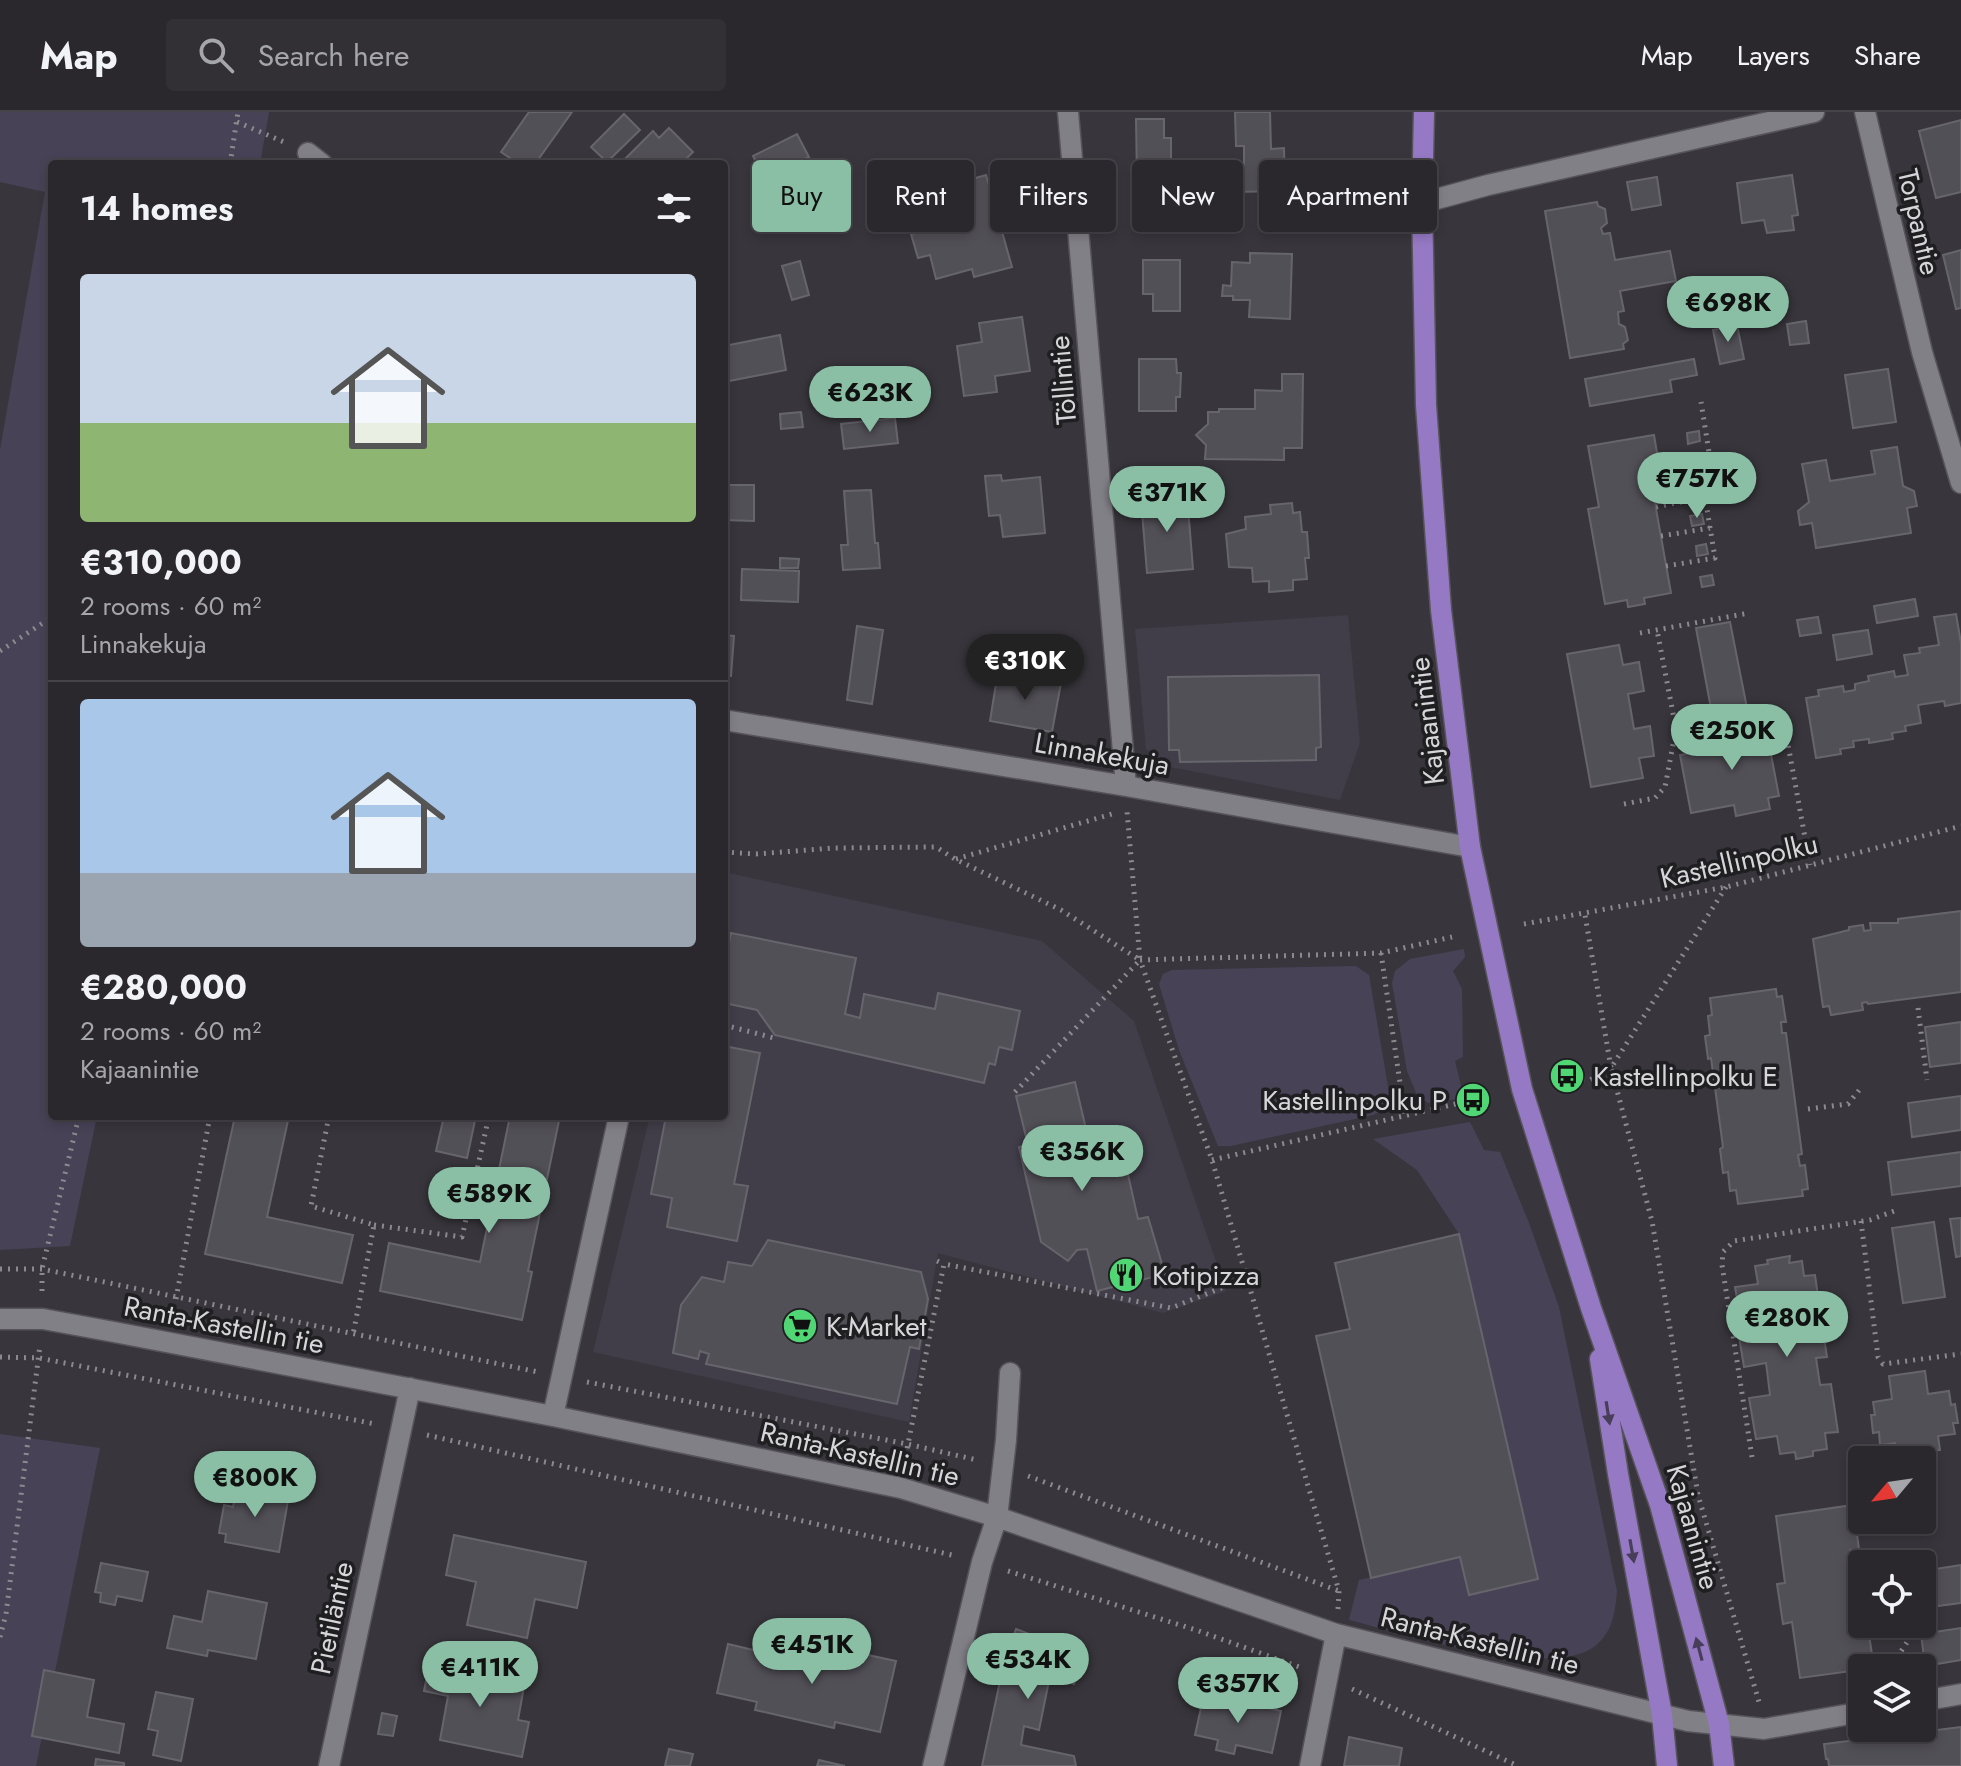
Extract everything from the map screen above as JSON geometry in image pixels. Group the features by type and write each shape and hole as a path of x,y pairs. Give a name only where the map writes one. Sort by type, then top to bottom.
{"main road":[{"name":"Kajaanintie","path":"1423,160 1424,112"},
{"name":"Kajaanintie","path":"1423,232 1426,405 1440,594 1470,847 1522,1089 1591,1308 1660,1505 1719,1724 1724,1766"},
{"name":"Kajaanintie","path":"1591,1308 1662,1715 1667,1766"}],"street":[{"name":"Töllintie","path":"1068,112 1126,786"},
{"path":"1437,199 1814,112"},
{"name":"Torpantie","path":"1865,112 1918,338 1961,483"},
{"name":"Linnakekuja","path":"728,721 1470,847"},
{"path":"553,1416 618,1120"},
{"name":"Ranta-Kastellin tie","path":"0,1319 43,1319 553,1416 901,1488 997,1517 1336,1634 1688,1721 1764,1729 1848,1714"},
{"path":"933,1766 982,1562 997,1517 1010,1373"},
{"name":"Pietiläntie","path":"329,1766 410,1388"},
{"path":"1310,1766 1336,1634"},
{"path":"1936,1698 1961,1694"}],"path":[{"path":"231,160 238,112"},
{"path":"237,122 315,158"},
{"path":"1656,507 1716,496 1701,402"},
{"path":"1659,466 1710,458"},
{"path":"1666,566 1715,558 1705,497"},
{"path":"1661,536 1710,528"},
{"path":"1640,633 1749,613"},
{"path":"0,651 48,620"},
{"path":"1624,804 1660,795 1665,787 1676,729 1657,630"},
{"path":"1676,729 1768,711 1785,728 1810,865"},
{"path":"1126,786 1140,960 1212,1160 1339,1591 1336,1634"},
{"path":"955,859 1127,809"},
{"name":"Kastellinpolku","path":"1524,924 1726,887 1961,826"},
{"path":"728,852 756,854 834,848 936,847 1061,910 1140,960 1381,953 1452,937"},
{"path":"1567,1076 1590,1080 1611,1068 1726,887"},
{"path":"1585,915 1611,1068 1652,1221 1698,1495 1762,1712 1764,1729"},
{"path":"1381,953 1405,1117"},
{"path":"1015,1092 1140,960"},
{"path":"1918,1008 1927,1080"},
{"path":"728,1026 778,1039"},
{"path":"1808,1109 1848,1104 1860,1089"},
{"path":"1212,1160 1473,1100"},
{"path":"0,1637 6,1614 39,1358 43,1319 42,1269 78,1120"},
{"path":"176,1299 209,1120"},
{"path":"328,1120 311,1206 374,1225 462,1237 488,1120"},
{"path":"1752,1457 1722,1265 1723,1252 1734,1241 1861,1221 1897,1210"},
{"path":"1861,1221 1878,1357 1883,1364 1961,1354"},
{"path":"353,1335 374,1225"},
{"path":"937,1261 1171,1308 1246,1278"},
{"path":"901,1488 907,1444 944,1264"},
{"path":"0,1269 42,1269 353,1335 907,1444 1001,1466 1339,1591"},
{"path":"0,1357 39,1358 401,1429 982,1562 1196,1630 1329,1678 1518,1766"}],"shaded area":[{"path":"0,112 269,112 261,160 48,160 48,1120 96,1120 70,1246 0,1250 0,450 45,192 0,182"},
{"path":"1348,615 1360,743 1340,800 1170,767 1146,749 1135,629"},
{"path":"728,873 1042,941 1134,1021 1226,1291 1163,1313 938,1253 909,1422 593,1352 649,1120 728,1120"},
{"path":"1464,949 1465,957 1453,971 1462,989 1463,1057 1455,1061 1464,1098 1428,1103 1417,1095 1407,1071 1392,983 1395,971 1410,959"},
{"path":"1356,966 1369,975 1390,1098 1388,1109 1231,1146 1218,1146 1179,1050 1159,984 1163,974 1172,970"},
{"path":"1470,1122 1484,1150 1500,1152 1559,1307 1617,1591 1614,1614 1606,1634 1595,1646 1574,1655 1545,1659 1511,1657 1438,1643 1349,1620 1359,1580 1460,1557 1469,1595 1538,1579 1459,1234 1417,1170 1373,1139"},
{"path":"0,1434 100,1448 36,1766 0,1766"}],"building":[{"path":"529,112 572,112 538,160 513,160 501,152"},
{"path":"1235,112 1270,112 1271,149 1284,148 1284,160 1259,160 1259,192 1243,192 1244,146 1236,146"},
{"path":"624,114 640,130 609,160 605,160 591,147"},
{"path":"1136,119 1164,119 1164,138 1171,138 1171,159 1137,160"},
{"path":"1961,120 1961,192 1936,198 1919,131"},
{"path":"669,128 693,152 685,160 624,160 653,131 659,138"},
{"path":"797,134 809,157 803,160 755,160 753,156"},
{"path":"986,175 990,189 990,232 1002,232 1012,267 974,277 972,269 936,279 930,255 918,258 911,234 974,232 974,178"},
{"path":"1792,175 1798,215 1792,216 1794,230 1767,233 1764,220 1742,223 1737,183"},
{"path":"1657,177 1661,205 1632,210 1627,182"},
{"path":"1597,202 1605,209 1607,223 1601,228 1603,234 1610,233 1615,260 1670,251 1676,281 1620,291 1624,311 1618,312 1619,324 1625,327 1628,340 1623,344 1624,349 1570,358 1545,211"},
{"path":"1961,250 1961,308 1956,309 1943,255"},
{"path":"1250,253 1292,254 1290,319 1249,317 1250,300 1233,300 1233,296 1222,296 1223,285 1231,286 1232,262 1250,263"},
{"path":"1143,260 1180,260 1180,311 1153,311 1153,294 1143,294"},
{"path":"800,261 809,295 792,300 782,266"},
{"path":"1022,317 1030,371 995,376 997,392 964,396 957,346 982,342 979,323"},
{"path":"1806,321 1809,343 1790,345 1787,324"},
{"path":"1737,325 1744,359 1720,364 1713,330"},
{"path":"780,335 786,370 728,381 728,345"},
{"path":"1139,359 1176,359 1177,373 1181,373 1176,411 1139,411"},
{"path":"1694,359 1697,375 1670,380 1672,392 1590,406 1585,379"},
{"path":"1888,369 1896,422 1853,428 1845,375"},
{"path":"1282,374 1303,374 1302,448 1284,448 1284,460 1205,459 1206,445 1196,435 1208,424 1208,412 1255,409 1255,390 1282,391"},
{"path":"801,412 803,427 781,429 780,414"},
{"path":"895,418 898,443 844,449 841,424"},
{"path":"1699,431 1700,441 1688,444 1687,433"},
{"path":"1654,435 1665,501 1655,503 1671,593 1644,598 1645,604 1628,607 1627,600 1605,604 1588,509 1599,507 1588,446"},
{"path":"1897,447 1903,486 1914,491 1917,506 1907,508 1911,533 1816,548 1812,523 1800,525 1798,511 1809,502 1802,464 1826,460 1830,481 1875,474 1871,451"},
{"path":"1001,475 1002,481 1040,477 1045,533 1003,537 1000,515 989,516 985,476"},
{"path":"1707,482 1709,492 1698,494 1696,483"},
{"path":"728,485 754,485 754,521 728,520"},
{"path":"871,490 880,568 843,570 841,545 848,545 844,491"},
{"path":"1187,495 1193,569 1147,573 1141,499"},
{"path":"1292,503 1293,513 1300,512 1302,532 1307,532 1307,579 1293,580 1293,590 1269,592 1269,581 1253,582 1252,568 1229,567 1226,534 1246,529 1245,517 1271,514 1270,505"},
{"path":"1702,514 1704,524 1692,526 1690,516"},
{"path":"1706,544 1708,554 1697,556 1696,546"},
{"path":"780,558 799,559 798,568 780,568"},
{"path":"742,569 799,571 798,602 741,600"},
{"path":"1712,575 1714,585 1702,587 1700,577"},
{"path":"1915,599 1918,616 1877,623 1874,606"},
{"path":"1956,614 1961,643 1961,703 1945,706 1944,701 1918,705 1921,723 1905,726 1906,731 1892,733 1893,739 1869,743 1869,739 1853,741 1854,747 1840,749 1841,754 1816,758 1806,698 1819,696 1818,690 1843,686 1844,692 1855,690 1855,684 1869,681 1868,676 1894,671 1895,677 1908,675 1904,655 1920,653 1919,648 1939,645 1934,617"},
{"path":"1818,617 1821,633 1800,636 1797,620"},
{"path":"1730,622 1747,708 1712,714 1696,628"},
{"path":"857,626 883,630 872,704 847,700"},
{"path":"1868,630 1872,654 1837,660 1833,635"},
{"path":"728,635 734,636 731,676 728,676"},
{"path":"1619,645 1623,665 1639,662 1644,691 1628,694 1634,729 1650,726 1654,756 1639,758 1643,778 1591,787 1567,654"},
{"path":"998,671 1061,683 1052,732 990,721"},
{"path":"1319,675 1321,747 1316,748 1316,760 1180,762 1179,750 1169,750 1168,677"},
{"path":"1754,719 1757,741 1768,739 1779,796 1768,798 1770,809 1736,816 1734,805 1691,813 1680,755 1723,747 1719,725"},
{"path":"1961,911 1961,992 1867,1002 1862,1003 1863,1010 1831,1015 1829,1006 1823,1007 1813,939 1849,930 1849,927 1863,925 1864,931 1871,930 1870,923 1898,923 1898,919"},
{"path":"731,933 856,958 845,1014 860,1018 864,994 935,1009 938,993 1020,1011 1012,1050 999,1047 995,1065 989,1063 984,1083 775,1035 757,1010 728,1004"},
{"path":"1776,989 1777,997 1782,996 1786,1022 1781,1022 1782,1033 1786,1033 1802,1154 1798,1155 1800,1166 1805,1165 1808,1189 1802,1190 1803,1196 1738,1204 1736,1190 1730,1191 1728,1172 1723,1173 1720,1149 1723,1147 1711,1058 1708,1059 1705,1036 1710,1035 1710,998"},
{"path":"1961,1022 1961,1063 1930,1067 1925,1027"},
{"path":"728,1047 760,1053 734,1184 748,1186 737,1241 667,1227 672,1198 651,1194 665,1120 728,1120"},
{"path":"1075,1082 1097,1176 1127,1170 1138,1219 1148,1217 1165,1274 1097,1291 1087,1249 1077,1250 1068,1261 1041,1242 1019,1147 1028,1145 1016,1096"},
{"path":"1961,1096 1961,1130 1912,1137 1908,1103"},
{"path":"234,1120 288,1120 267,1217 353,1235 342,1283 205,1254"},
{"path":"443,1120 475,1120 467,1158 436,1151"},
{"path":"509,1120 559,1120 528,1271 532,1272 522,1320 380,1291 389,1243 480,1262"},
{"path":"1961,1152 1961,1186 1892,1195 1888,1162"},
{"path":"1961,1218 1961,1256 1956,1257 1950,1219"},
{"path":"1934,1222 1945,1297 1903,1303 1892,1228"},
{"path":"1459,1234 1538,1579 1469,1595 1460,1557 1371,1578 1316,1336 1350,1329 1335,1263"},
{"name":"K-Market","path":"768,1240 921,1272 928,1299 919,1349 910,1347 897,1404 706,1364 709,1354 700,1351 698,1359 673,1353 681,1305 702,1277 724,1282 728,1262 752,1266"},
{"path":"1790,1256 1789,1263 1802,1261 1804,1276 1815,1275 1818,1296 1806,1298 1808,1313 1820,1311 1827,1357 1816,1358 1820,1385 1831,1384 1838,1432 1825,1433 1827,1449 1796,1459 1795,1452 1780,1454 1777,1436 1756,1439 1749,1398 1770,1395 1766,1363 1744,1367 1737,1325 1761,1321 1759,1307 1739,1310 1735,1287 1758,1284 1755,1266 1768,1264 1767,1260"},
{"path":"1925,1371 1928,1394 1949,1391 1958,1423 1953,1423 1955,1434 1938,1436 1940,1450 1936,1451 1936,1446 1880,1445 1879,1432 1873,1433 1871,1415 1875,1415 1873,1402 1892,1399 1889,1376"},
{"path":"237,1486 289,1495 279,1552 225,1542 226,1534 219,1533 224,1505 233,1507"},
{"path":"1848,1506 1848,1534 1857,1534 1859,1549 1848,1550 1848,1638 1870,1638 1872,1654 1848,1654 1848,1672 1800,1678 1792,1622 1783,1624 1777,1584 1785,1583 1776,1516"},
{"path":"454,1535 586,1562 577,1608 535,1599 527,1638 467,1625 476,1582 446,1575"},
{"path":"101,1563 148,1572 142,1601 117,1596 115,1605 100,1602 101,1593 95,1592"},
{"path":"1961,1565 1961,1603 1936,1606 1936,1569"},
{"path":"208,1591 267,1603 256,1659 208,1650 207,1656 167,1648 174,1616 202,1622"},
{"path":"1961,1628 1961,1660 1936,1664 1936,1654 1924,1654 1922,1638 1936,1638 1936,1632"},
{"path":"1016,1629 1085,1655 1074,1684 1050,1676 1039,1730 1024,1726 1021,1745 1074,1756 1076,1766 982,1766 1003,1667"},
{"path":"728,1644 821,1666 826,1646 896,1661 880,1732 835,1722 834,1728 755,1710 757,1702 717,1693"},
{"path":"430,1661 525,1681 518,1720 529,1722 522,1757 440,1740 448,1696 424,1691"},
{"path":"44,1670 94,1680 87,1717 124,1724 119,1753 32,1736"},
{"path":"156,1692 193,1699 181,1761 153,1755 158,1731 148,1729"},
{"path":"1204,1694 1281,1711 1272,1753 1236,1745 1234,1754 1216,1750 1218,1740 1195,1735"},
{"path":"382,1713 397,1716 393,1736 378,1734"},
{"path":"1961,1727 1961,1766 1829,1766 1826,1759 1824,1744 1848,1741 1936,1742 1936,1730"},
{"path":"1349,1737 1402,1748 1399,1766 1344,1766"},
{"path":"669,1749 693,1754 690,1766 665,1766"},
{"path":"96,1759 124,1763 124,1766 95,1766"},
{"path":"819,1760 845,1766 817,1766"}],"place":[{"name":"Kastellinpolku E","path":"1567,1076"},
{"name":"Kastellinpolku P","path":"1473,1100"},
{"name":"Kotipizza","path":"1126,1275"},
{"name":"K-Market","path":"800,1326"}]}
